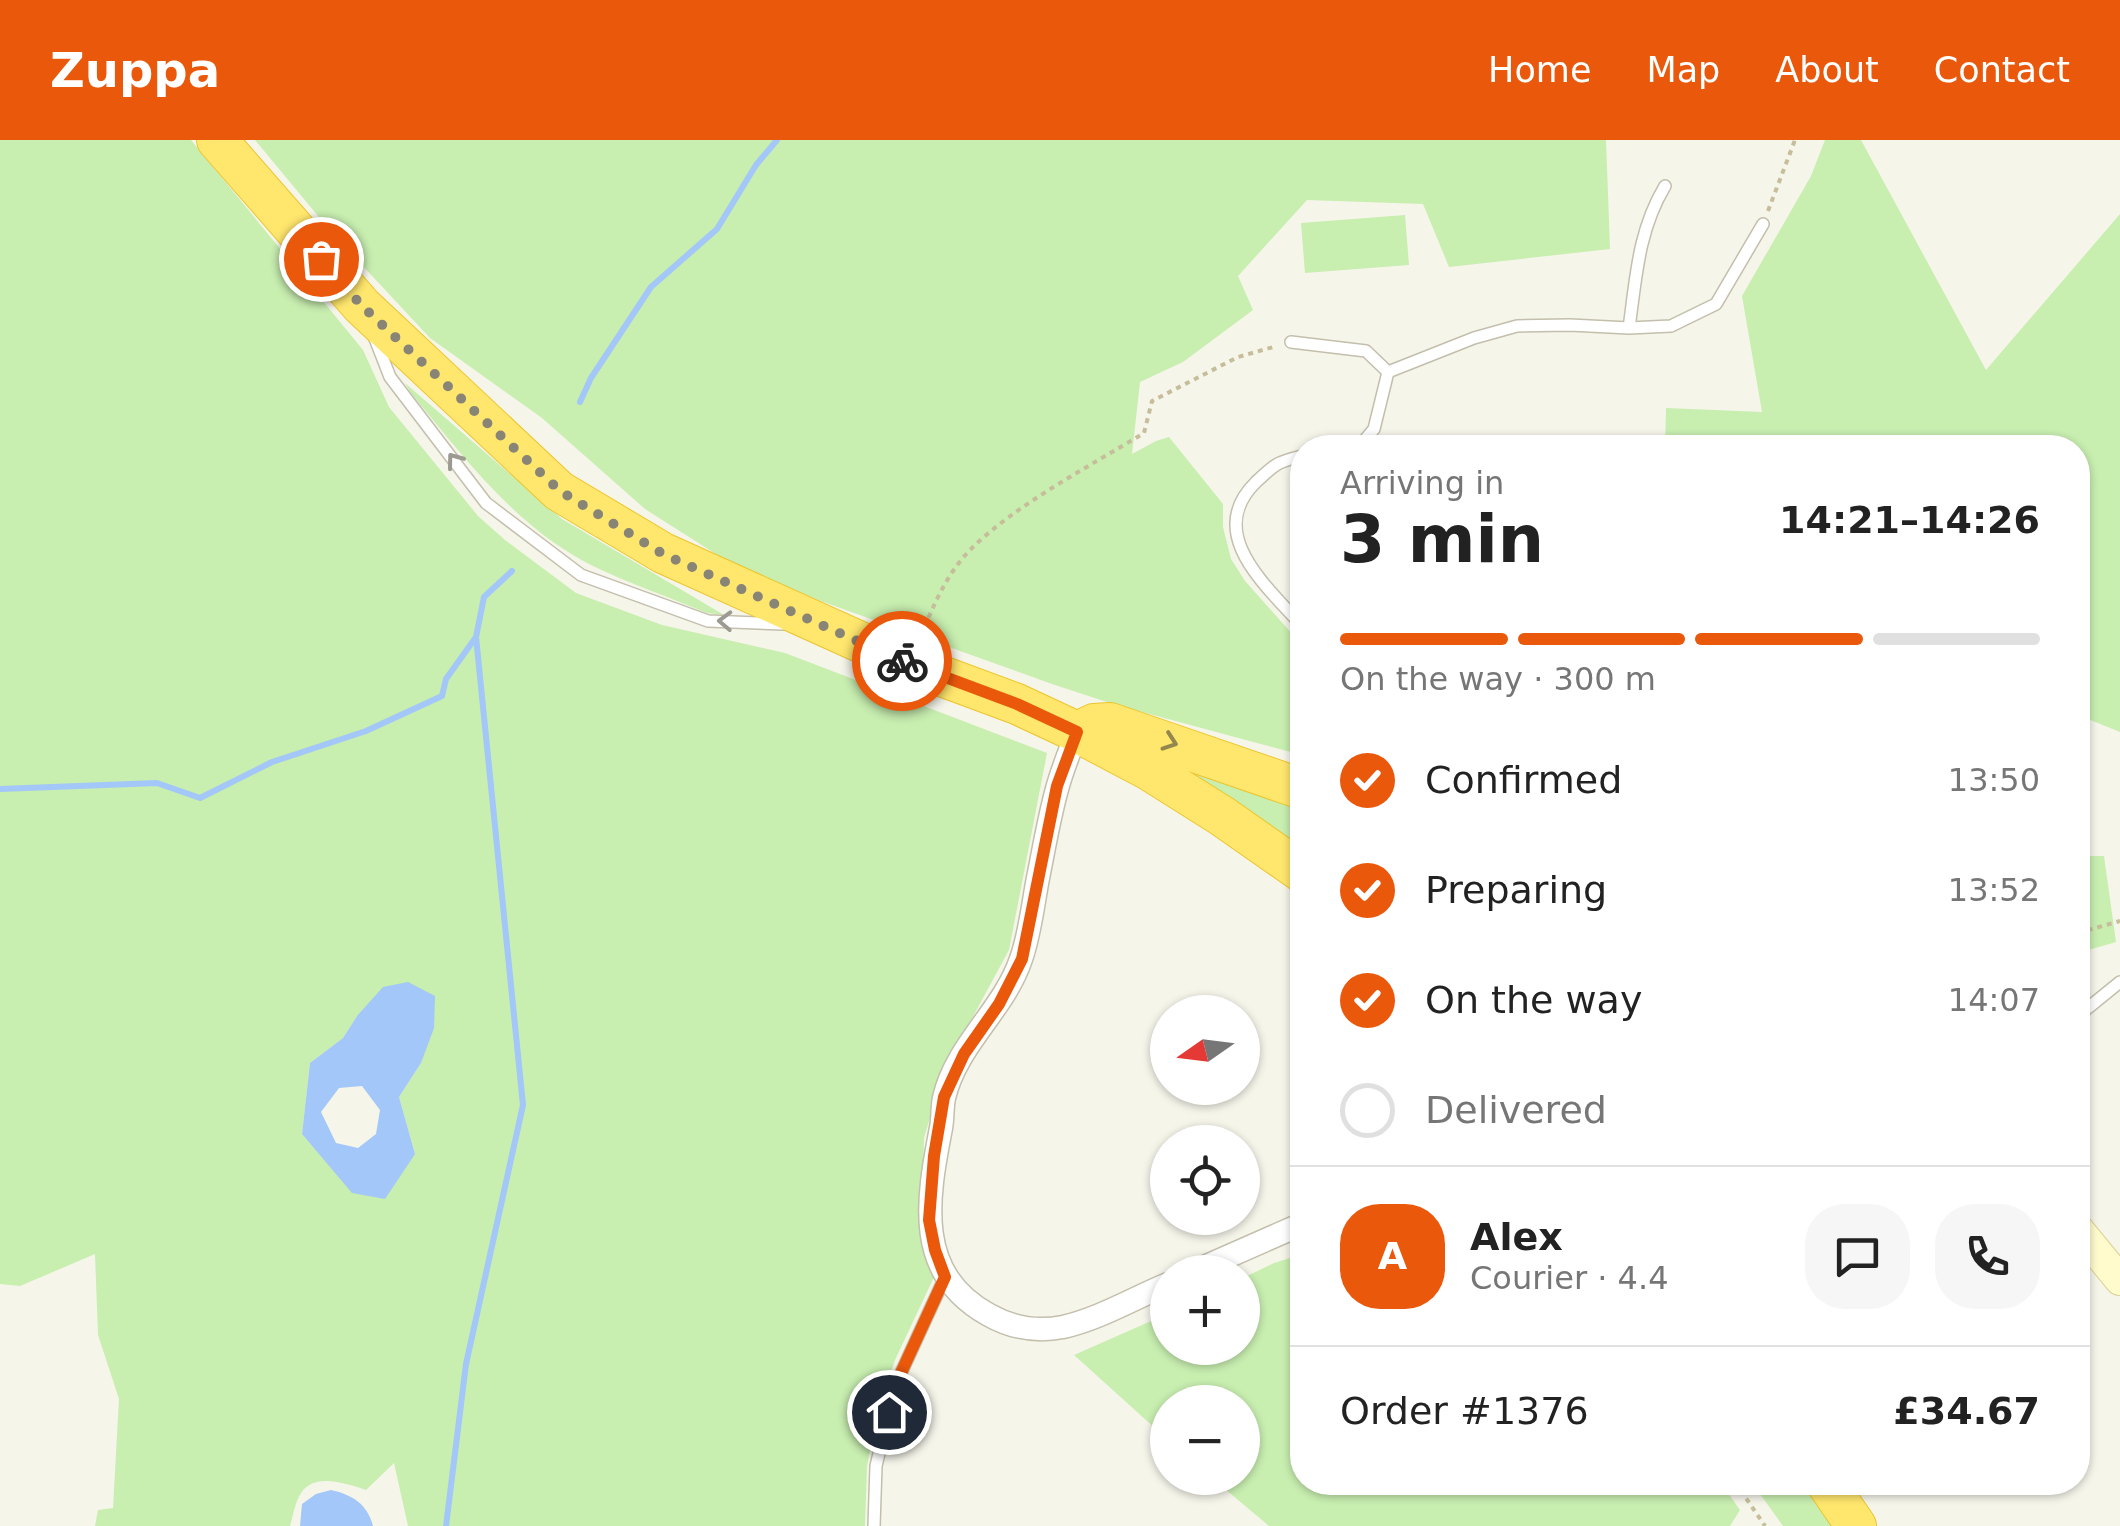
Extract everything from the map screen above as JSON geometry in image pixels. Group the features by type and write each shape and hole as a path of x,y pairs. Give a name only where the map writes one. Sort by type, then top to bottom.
{"highway":[{"path":"217,140 362,306 560,491 663,554 910,664 1017,704 1077,732 1149,770 1290,864"},
{"path":"1077,732 1094,724 1110,724 1290,785"},
{"path":"1835,1495 1856,1526"}],"street":[{"path":"1077,732 1057,786 1022,959 999,1004 964,1054 944,1097 929,1220 945,1277 962,1297 998,1320 1018,1327 1062,1327 1150,1292"},
{"path":"1232,1255 1290,1229"},
{"path":"2090,1244 2120,1280"}],"lane":[{"path":"1630,328 1640,251 1651,209 1664,186"},
{"path":"1388,372 1474,338 1517,326 1671,326 1716,304 1763,224"},
{"path":"362,306 390,376 486,503 581,575 708,621 823,625"},
{"path":"1291,342 1366,351 1388,372"},
{"path":"1371,435 1388,372"},
{"path":"1290,459 1276,462 1245,493 1234,518 1239,546 1249,566 1290,612"},
{"path":"2090,1006 2120,982"},
{"path":"874,1526 876,1466 895,1386 945,1277"}],"path":[{"path":"1763,224 1795,140"},
{"path":"910,664 938,594 969,551 1011,517 1144,433 1152,401 1238,356 1291,342"},
{"path":"2090,930 2120,922"},
{"path":"1744,1495 1765,1526"}],"green space":[{"path":"0,140 191,140 363,350 389,407 478,516 576,593 662,625 785,653 1047,753 1009,950 944,1070 924,1138 922,1211 934,1277 895,1360 875,1420 867,1467 865,1526 408,1526 394,1463 366,1490 332,1481 307,1487 297,1501 290,1526 95,1526 98,1510 113,1508 119,1399 98,1335 95,1254 20,1286 0,1284","holes":["357,1016 421,1063 399,1097 415,1154 352,1192 302,1134 310,1063 343,1038"]},
{"path":"255,140 1606,140 1610,249 1449,267 1423,204 1307,200 1238,276 1253,310 1183,362 1140,382 1132,454 1169,437 1223,504 1223,527 1231,559 1245,581 1290,632 1290,752 1052,684 818,600 730,563 645,509 542,418 430,338 333,234"},
{"path":"1825,140 1861,140 1986,370 2120,214 2120,732 2090,720 2090,435 1665,435 1666,408 1762,412 1742,296 1811,176"},
{"path":"1405,215 1409,265 1305,273 1301,223"},
{"path":"405,383 562,519 724,615 707,613 607,573 539,532 492,489"},
{"path":"1129,738 1290,805 1290,847"},
{"path":"2090,856 2104,856 2116,942 2090,950"},
{"path":"1290,1258 1290,1495 1729,1495 1740,1510 1730,1526 1269,1526 1232,1495 1260,1495 1260,1385 1150,1385 1150,1424 1074,1355 1150,1321 1150,1365 1260,1365 1260,1270"},
{"path":"1761,1495 1813,1495 1836,1526 1783,1526"}],"water":[{"path":"408,982 435,996 434,1028 421,1063 399,1097 415,1154 385,1199 352,1193 302,1134 310,1063 343,1038 383,987","holes":["362,1086 380,1110 376,1134 358,1148 336,1143 321,1112 339,1088"]},
{"path":"331,1490 358,1502 373,1526 300,1526 302,1504"}],"waterway":[{"path":"580,402 591,378 651,287 717,229 756,165 777,140"},
{"path":"0,789 157,783 200,798 272,762 366,731 442,696 446,679 476,637 484,597 512,571"},
{"path":"446,1526 466,1364 523,1105 476,637"}],"way so far":[{"path":"321,259 362,306 560,491 663,554 902,661"}],"route":[{"path":"889,1412 895,1386 945,1277 929,1220 944,1097 964,1054 999,1004 1022,959 1057,786 1077,732 1017,704 902,661"}]}
